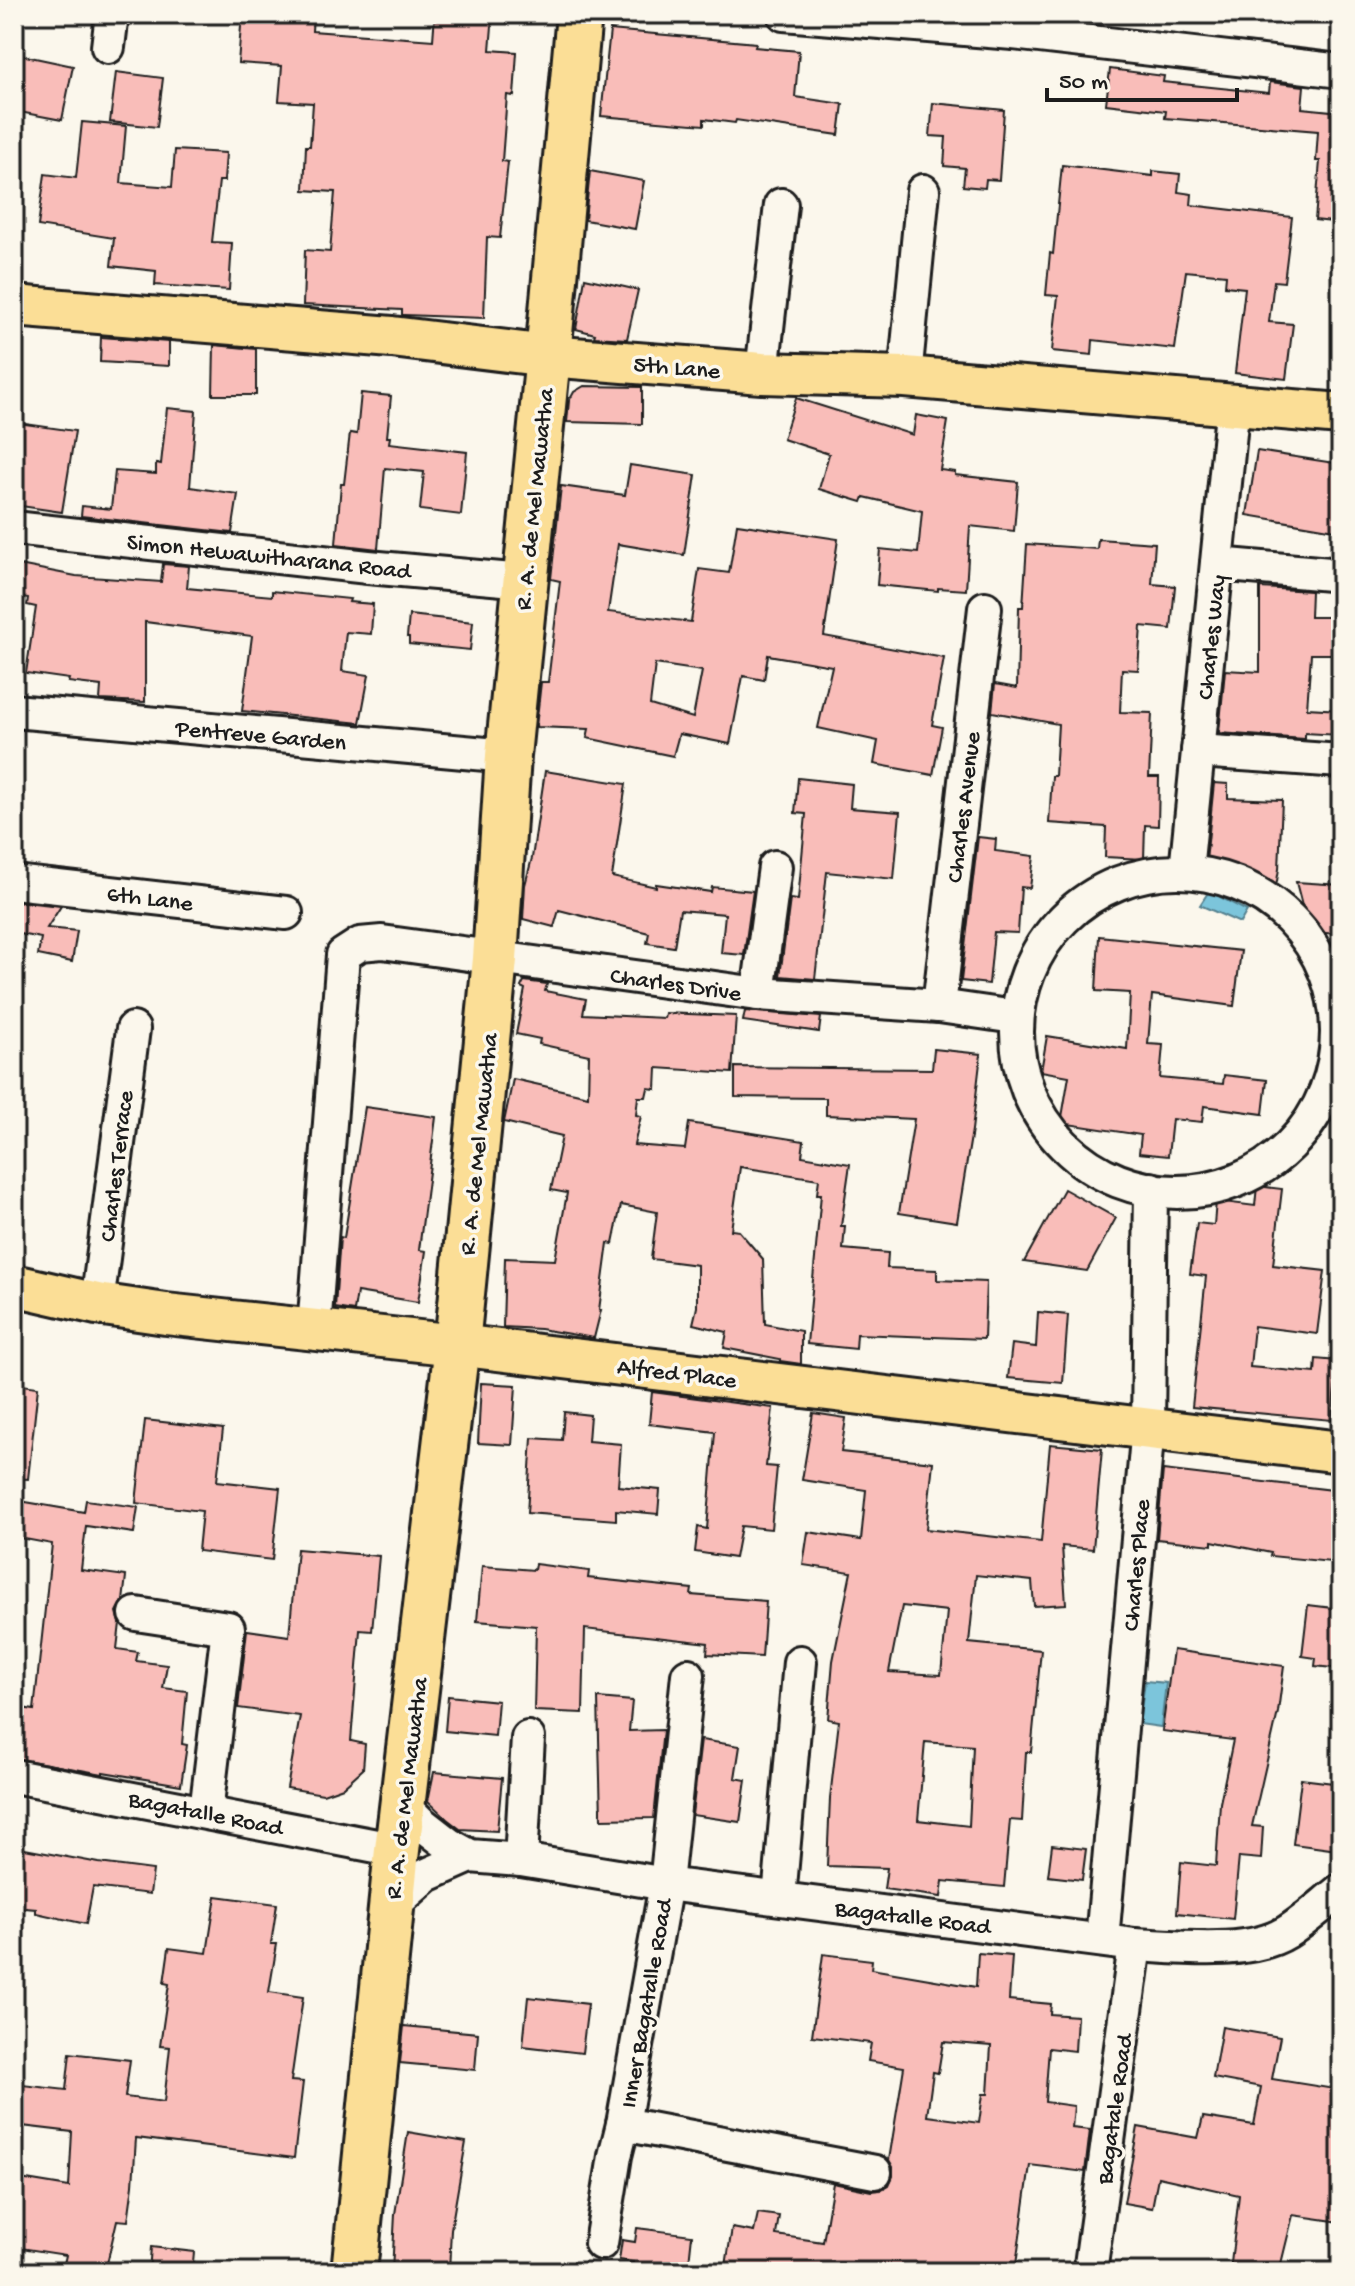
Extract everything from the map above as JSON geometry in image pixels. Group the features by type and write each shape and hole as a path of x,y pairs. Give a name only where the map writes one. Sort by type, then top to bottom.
{"highway":[{"name":"R. A. de Mel Mawatha","path":"354,2272 402,1804 457,1345 495,959 508,756 579,14"}],"main road":[{"name":"5th Lane","path":"14,306 392,337 548,356 762,373 905,377 1341,414"},
{"name":"Alfred Place","path":"14,1285 97,1304 166,1314 457,1345 1341,1452"}],"street":[{"path":"108,47 112,14"},
{"path":"784,14 1013,33 1341,71"},
{"path":"905,377 923,191"},
{"path":"762,373 781,205"},
{"name":"Charles Way","path":"1186,871 1233,403"},
{"name":"Simon Hewawitharana Road","path":"14,528 525,581"},
{"path":"1217,564 1341,575"},
{"name":"Charles Avenue","path":"939,1006 985,608"},
{"name":"Pentreve Garden","path":"14,711 508,756"},
{"path":"1198,751 1341,761"},
{"path":"758,994 775,867"},
{"path":"1186,871 1238,882 1283,910 1317,951 1336,1001 1340,1053 1326,1098 1310,1123 1301,1136 1267,1167 1225,1186 1180,1193 1126,1185 1079,1160 1042,1120 1020,1071 1015,1017 1028,969 1053,927 1091,895 1137,875 1186,871"},
{"name":"6th Lane","path":"14,882 286,913"},
{"name":"Charles Drive","path":"314,1329 343,955 360,944 382,942 758,994 939,1006 1015,1017"},
{"name":"Charles Terrace","path":"97,1304 133,1029"},
{"name":"Charles Place","path":"1102,1940 1148,1427 1151,1189"},
{"path":"136,1614 228,1628 206,1812"},
{"path":"779,1898 800,1662"},
{"name":"Inner Bagatalle Road","path":"688,1675 666,1884 623,2124 875,2172"},
{"path":"521,1860 528,1738"},
{"name":"Bagatalle Road","path":"14,1776 397,1850"},
{"name":"Bagatalle Road","path":"402,1804 448,1844 470,1856 521,1860 666,1884 1135,1945 1214,1948 1262,1942 1286,1933 1341,1890"},
{"name":"Bagatalle Road","path":"391,1907 427,1875 470,1856"},
{"name":"Bagatale Road","path":"1090,2272 1135,1945"},
{"path":"601,2243 623,2124"}],"water":[{"path":"1209,891 1247,911 1240,923 1200,905"},
{"path":"1145,1681 1166,1683 1161,1727 1139,1724"}],"building":[{"path":"242,14 313,14 312,31 433,40 435,14 493,14 490,50 517,52 514,96 507,95 502,161 508,162 500,238 487,237 484,318 402,315 402,310 303,305 305,250 330,252 335,192 304,190 306,146 310,146 313,103 279,101 282,66 238,63"},
{"path":"610,30 756,43 755,47 799,51 795,97 843,104 839,135 736,120 735,123 704,119 704,125 601,116"},
{"path":"21,55 73,66 62,120 14,111"},
{"path":"1110,69 1164,76 1163,82 1269,93 1270,82 1304,86 1302,108 1341,112 1341,223 1315,220 1320,161 1316,161 1318,131 1165,118 1166,111 1106,104"},
{"path":"116,72 163,78 157,127 110,122"},
{"path":"933,103 1004,110 999,180 986,179 985,188 963,186 965,168 944,166 946,137 930,136"},
{"path":"82,122 126,126 121,183 172,187 175,150 226,153 224,181 219,181 212,242 232,243 229,290 155,285 156,271 111,266 114,238 38,226 45,174 76,178"},
{"path":"1062,165 1153,176 1153,171 1180,174 1178,192 1192,194 1191,205 1292,217 1284,282 1274,281 1269,322 1293,324 1286,379 1235,373 1245,288 1225,286 1226,275 1186,271 1175,349 1093,340 1092,355 1052,351 1058,296 1046,295"},
{"path":"590,171 644,181 635,229 585,220"},
{"path":"585,278 638,290 627,339 594,337 595,334 576,329"},
{"path":"101,337 169,342 169,366 100,362"},
{"path":"214,345 256,349 256,395 213,395"},
{"path":"584,386 642,387 642,424 567,422 569,401 574,392"},
{"path":"361,393 391,396 389,443 467,452 461,515 420,510 424,472 385,468 378,549 336,544 341,484 344,484 350,433 357,434"},
{"path":"796,398 913,435 916,415 948,421 940,470 955,472 955,475 1018,482 1014,531 970,526 966,590 938,588 938,591 877,585 880,549 918,553 922,511 864,497 862,502 819,489 829,454 783,439"},
{"path":"167,408 196,411 190,487 238,494 232,533 81,516 82,506 111,509 115,471 156,474 156,463 161,464"},
{"path":"18,423 75,431 62,512 14,505 14,446"},
{"path":"1257,451 1341,464 1341,531 1247,515"},
{"path":"630,465 696,475 684,555 618,544 608,612 691,622 699,569 729,573 737,524 838,539 824,636 944,658 932,725 942,727 933,775 874,764 878,741 818,728 832,666 768,655 764,680 743,676 730,744 679,734 673,756 587,738 589,729 536,727 541,682 548,682 560,581 551,579 561,486 625,495","holes":["655,664 702,671 693,718 650,705"]},
{"path":"1098,539 1155,543 1152,584 1175,586 1171,629 1141,626 1138,670 1122,669 1120,712 1152,713 1149,777 1159,777 1158,826 1145,825 1144,859 1105,857 1106,827 1049,823 1058,724 992,712 995,684 1017,688 1019,607 1023,607 1027,544 1097,549"},
{"path":"14,564 76,576 161,582 163,564 189,566 187,588 272,596 272,591 373,604 371,634 346,632 342,671 369,675 360,723 242,711 252,636 145,622 145,702 100,700 101,686 26,673 36,607 27,605 28,598 14,595"},
{"path":"1260,588 1311,591 1310,617 1341,617 1341,654 1311,654 1307,708 1341,710 1340,735 1305,733 1305,739 1219,733 1225,670 1260,672"},
{"path":"409,615 473,622 470,650 409,644"},
{"path":"545,771 626,784 612,877 656,887 656,884 711,892 712,887 753,891 744,955 721,953 725,914 680,910 674,947 647,943 649,933 559,910 554,927 523,919 525,885"},
{"path":"798,778 852,784 850,808 900,812 894,879 827,872 815,979 780,976 790,899 798,900 806,814 795,813"},
{"path":"1214,783 1228,784 1228,798 1282,800 1279,869 1274,899 1239,880 1205,871"},
{"path":"978,837 996,839 995,851 1034,856 1030,888 1021,887 1018,933 994,932 989,984 961,981"},
{"path":"1296,882 1341,885 1341,934 1309,932"},
{"path":"14,901 61,906 47,928 77,931 72,962 38,955 41,938 14,933"},
{"path":"1099,936 1241,951 1234,1006 1152,995 1148,1044 1163,1045 1160,1078 1223,1084 1224,1075 1267,1080 1263,1114 1204,1106 1202,1122 1172,1119 1168,1156 1139,1153 1141,1135 1061,1123 1069,1076 1041,1071 1047,1036 1127,1049 1130,993 1096,991"},
{"path":"524,981 547,984 545,991 586,999 583,1014 664,1018 665,1013 736,1016 732,1073 657,1068 656,1089 648,1088 646,1097 638,1097 636,1115 641,1116 634,1145 685,1149 689,1123 804,1141 802,1156 850,1164 841,1226 845,1226 843,1249 888,1253 887,1268 937,1270 937,1280 986,1282 984,1339 857,1334 856,1349 807,1344 821,1194 817,1194 819,1179 740,1167 731,1230 739,1231 763,1259 765,1324 801,1331 801,1364 724,1348 727,1332 693,1324 697,1307 697,1265 651,1259 657,1212 621,1205 613,1244 608,1243 601,1310 594,1338 540,1329 503,1327 505,1258 555,1260 567,1193 551,1190 562,1136 504,1122 513,1079 588,1096 589,1055 539,1044 540,1039 516,1034"},
{"path":"745,1011 821,1017 819,1032 743,1021"},
{"path":"934,1049 981,1054 957,1222 899,1213 914,1119 826,1115 826,1098 735,1097 735,1067 932,1069"},
{"path":"365,1107 436,1117 419,1250 426,1251 418,1302 357,1292 354,1311 335,1308 340,1237 344,1238"},
{"path":"1257,1186 1282,1189 1273,1265 1325,1271 1317,1334 1254,1326 1250,1367 1315,1373 1316,1359 1337,1361 1332,1420 1192,1407 1206,1276 1190,1274 1197,1223 1214,1225 1216,1201 1255,1206"},
{"path":"1064,1189 1116,1218 1087,1271 1024,1262"},
{"path":"1038,1312 1068,1315 1063,1383 1008,1378 1012,1344 1036,1347"},
{"path":"481,1383 516,1385 512,1445 478,1443"},
{"path":"14,1384 38,1387 28,1479 14,1478"},
{"path":"652,1392 773,1408 766,1466 777,1467 771,1529 741,1526 735,1558 695,1552 698,1527 707,1529 715,1432 649,1424"},
{"path":"564,1412 590,1415 588,1441 621,1444 618,1486 660,1490 658,1514 616,1510 616,1520 527,1513 532,1438 562,1440"},
{"path":"813,1413 846,1418 841,1452 933,1462 926,1529 1041,1542 1050,1444 1102,1449 1093,1549 1062,1546 1066,1604 1034,1606 1032,1581 976,1575 969,1643 1041,1650 1031,1752 1026,1752 1022,1821 1010,1820 1004,1887 943,1881 941,1897 884,1889 887,1868 827,1866 830,1798 839,1721 828,1719 833,1661 851,1572 803,1565 808,1532 861,1540 866,1490 802,1480","holes":["902,1606 947,1611 941,1675 889,1672","925,1742 973,1746 969,1826 918,1820"]},
{"path":"145,1420 223,1429 217,1481 280,1488 272,1560 198,1551 202,1511 136,1503"},
{"path":"1163,1470 1341,1491 1341,1563 1270,1556 1271,1553 1212,1541 1212,1545 1157,1539"},
{"path":"14,1500 84,1512 86,1500 138,1507 134,1533 86,1526 81,1570 126,1576 123,1601 117,1612 120,1623 117,1649 138,1652 136,1661 167,1665 163,1688 187,1691 182,1744 187,1745 181,1785 14,1758 22,1708 34,1710 52,1544 14,1537"},
{"path":"297,1549 379,1556 372,1631 360,1630 351,1741 365,1744 363,1769 343,1787 323,1794 287,1788 300,1716 238,1708 247,1630 289,1636"},
{"path":"535,1564 589,1571 588,1578 692,1589 691,1595 766,1601 762,1657 707,1654 708,1643 585,1629 583,1713 534,1711 536,1626 477,1621 482,1566 534,1570"},
{"path":"1308,1605 1341,1609 1341,1669 1315,1666 1316,1658 1302,1656"},
{"path":"1173,1650 1284,1666 1278,1712 1252,1826 1263,1827 1261,1859 1239,1857 1233,1919 1177,1913 1181,1862 1216,1866 1220,1803 1233,1740 1162,1731"},
{"path":"448,1696 498,1701 495,1736 445,1731"},
{"path":"598,1698 632,1701 629,1731 663,1730 654,1818 601,1819"},
{"path":"701,1740 740,1746 735,1778 746,1780 740,1822 692,1815"},
{"path":"434,1772 502,1778 497,1831 460,1829 447,1819 428,1801"},
{"path":"1301,1779 1341,1784 1338,1850 1293,1844"},
{"path":"1052,1845 1086,1849 1082,1880 1048,1876"},
{"path":"14,1847 153,1870 150,1894 93,1887 86,1924 36,1913 36,1909 14,1907"},
{"path":"216,1896 277,1904 271,1944 277,1944 269,1992 303,1997 291,2081 303,2082 294,2158 136,2138 128,2221 117,2220 105,2272 62,2272 66,2255 14,2247 14,2178 69,2187 72,2132 14,2125 14,2084 66,2090 70,2053 130,2060 125,2097 164,2102 170,2047 160,2046 169,1984 164,1983 169,1948 207,1953"},
{"path":"978,1953 1012,1956 1009,2000 1051,2004 1050,2014 1077,2016 1075,2051 1049,2048 1045,2102 1074,2106 1072,2128 1090,2130 1085,2172 1030,2165 1015,2272 725,2272 732,2228 754,2232 758,2213 779,2216 776,2235 823,2242 833,2183 880,2190 889,2185 893,2176 889,2160 904,2067 868,2061 871,2043 812,2036 823,1954 872,1960 871,1969 976,1987","holes":["943,2042 991,2046 988,2094 983,2094 979,2123 927,2116 933,2072 938,2073"]},
{"path":"528,1997 588,2004 582,2053 523,2046"},
{"path":"404,2026 478,2033 475,2070 400,2063"},
{"path":"1222,2027 1280,2037 1272,2079 1341,2090 1341,2222 1293,2215 1279,2272 1230,2272 1239,2195 1158,2177 1152,2208 1124,2203 1138,2127 1198,2138 1203,2117 1254,2125 1261,2087 1213,2078"},
{"path":"408,2132 466,2142 451,2229 449,2272 392,2272 395,2214"},
{"path":"637,2228 692,2235 688,2272 631,2272 633,2262 619,2260 622,2240 635,2242"},
{"path":"151,2247 194,2252 192,2272 149,2272"}]}
